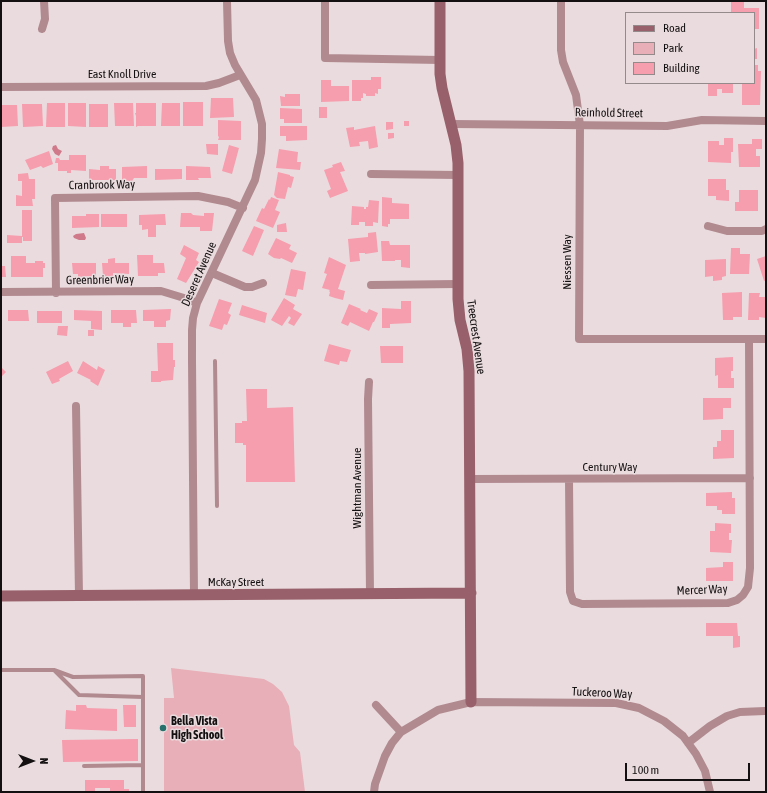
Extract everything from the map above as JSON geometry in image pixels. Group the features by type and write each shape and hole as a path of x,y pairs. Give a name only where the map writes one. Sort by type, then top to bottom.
{"street":[{"path":"42,29 45,19 44,1"},
{"name":"Deseret Avenue","path":"194,595 192,330 197,303 257,174 262,139 262,124 256,100 232,59 228,41 227,1"},
{"path":"325,1 325,58 440,60"},
{"name":"Treecrest Avenue","path":"440,1 440,60 442,88 456,145 458,175 457,284 460,320 469,364 471,702"},
{"name":"Niessen Way","path":"561,1 561,50 563,62 576,95 580,125 579,339 766,339"},
{"name":"East Knoll Drive","path":"1,87 206,86 220,84 240,74"},
{"name":"Reinhold Street","path":"452,124 667,126 702,120 766,121"},
{"path":"371,174 458,175"},
{"name":"Cranbrook Way","path":"56,292 55,198 198,196 228,202 242,208"},
{"path":"708,226 727,231 766,229"},
{"path":"212,273 245,286 263,283"},
{"path":"370,285 457,284"},
{"name":"Greenbrier Way","path":"1,292 161,291 197,303"},
{"name":"Mercer Way","path":"569,479 570,592 573,601 582,604 728,603 737,600 744,595 748,587 750,568 749,340"},
{"name":"Wightman Avenue","path":"369,382 370,594"},
{"path":"76,406 79,596"},
{"name":"Century Way","path":"470,479 750,478"},
{"name":"McKay Street","path":"1,596 471,593"},
{"name":"Tuckeroo Way","path":"401,732 438,710 471,702 616,703 639,708 664,721 683,736 696,754 705,771 710,792"},
{"path":"374,792 375,784 385,756 392,743 401,732 376,705"},
{"path":"688,743 710,726 727,716 740,712 765,710"}],"lane":[{"path":"215,361 217,506"},
{"path":"1,670 54,670 73,677 143,676 143,792"},
{"path":"54,670 79,695 143,697"},
{"path":"84,766 143,765"}],"green space":[{"path":"171,668 264,679 273,684 282,692 289,706 294,745 300,752 305,792 164,792 164,698 174,698"}],"shaded area":[{"path":"56,145 58,149 62,151 59,156 55,154 52,149 53,146"},
{"path":"84,233 86,238 85,240 79,240 73,236 76,234"}],"building":[{"path":"731,1 744,1 744,8 759,8 759,29 755,29 755,12 731,12"},
{"path":"757,48 757,59 755,59 755,49"},
{"path":"755,65 758,65 758,71 761,71 760,105 742,105 742,84 755,84"},
{"path":"371,77 381,77 381,89 378,89 378,94 375,93 375,96 366,96 366,94 363,93 363,98 361,98 361,101 352,101 352,80 371,80"},
{"path":"321,80 331,80 331,86 349,86 349,101 321,102"},
{"path":"708,84 733,84 733,93 722,93 722,89 717,89 717,96 708,96"},
{"path":"285,94 300,94 300,106 281,106 280,96 285,97"},
{"path":"211,98 233,98 234,117 210,118"},
{"path":"183,102 203,102 203,126 183,126"},
{"path":"47,103 65,103 65,127 46,127"},
{"path":"68,103 86,103 86,127 68,126"},
{"path":"114,103 133,103 134,126 115,126"},
{"path":"136,103 156,103 156,126 136,127"},
{"path":"162,103 180,103 180,126 161,126"},
{"path":"22,104 42,104 43,126 23,127"},
{"path":"89,104 108,104 108,127 89,127"},
{"path":"1,105 17,105 18,126 1,127"},
{"path":"319,107 327,107 327,118 319,118"},
{"path":"280,108 302,109 302,123 284,123 284,119 280,119"},
{"path":"218,120 241,121 241,140 218,140"},
{"path":"404,121 409,121 409,126 404,126"},
{"path":"386,122 393,122 393,129 386,130"},
{"path":"280,126 307,126 307,140 286,141 286,136 280,136"},
{"path":"375,126 378,147 369,149 368,141 359,142 360,146 350,147 346,128 354,127 354,130"},
{"path":"388,133 394,133 394,138 388,139"},
{"path":"724,138 733,138 731,163 708,162 708,141 719,141 719,145 724,145"},
{"path":"752,139 762,139 762,149 756,149 756,156 760,156 760,167 739,167 738,144 752,144"},
{"path":"206,144 218,144 218,155 207,154"},
{"path":"229,145 239,148 232,174 222,171"},
{"path":"279,149 298,152 297,162 301,162 300,170 276,168"},
{"path":"49,151 53,164 43,168 41,166 30,170 25,160"},
{"path":"69,155 86,155 86,171 71,170 71,173 67,173 67,171 58,171 58,163 55,163 56,158 59,158 60,160 69,160"},
{"path":"341,162 345,171 340,172 348,191 330,198 327,191 331,189 324,170"},
{"path":"100,166 109,166 109,169 116,169 116,180 89,180 89,169 100,170"},
{"path":"147,166 147,178 134,178 132,181 122,181 122,167"},
{"path":"186,166 210,167 211,178 186,180"},
{"path":"155,169 182,169 182,179 155,180"},
{"path":"278,172 294,177 291,188 288,187 285,199 277,198 274,195"},
{"path":"28,173 29,179 35,179 35,199 32,199 33,206 16,206 16,195 22,196 22,181 18,181 18,174"},
{"path":"708,179 726,179 726,190 729,190 729,201 716,200 716,196 708,196"},
{"path":"739,190 758,190 758,211 735,211 735,202 739,202"},
{"path":"271,197 279,200 275,210 280,212 273,228 256,221 262,208 264,209"},
{"path":"382,197 392,198 392,203 409,204 409,219 390,219 390,224 388,224 388,227 382,226"},
{"path":"369,200 379,201 378,223 373,222 373,226 365,226 365,222 359,222 359,225 351,225 352,206 364,207 364,209 366,209 366,207 368,207"},
{"path":"22,210 32,210 32,241 23,241 22,237 22,243 7,243 7,235 22,236"},
{"path":"181,213 191,213 193,215 204,216 204,213 214,213 212,231 200,231 200,227 180,227"},
{"path":"86,214 99,214 99,227 72,228 72,216 86,216"},
{"path":"101,214 127,214 127,227 101,227"},
{"path":"165,214 166,225 156,225 156,237 148,237 148,229 142,230 142,225 139,225 139,215"},
{"path":"286,223 287,232 277,232 277,225"},
{"path":"254,226 264,230 253,256 242,251"},
{"path":"376,232 378,252 365,254 359,253 360,261 350,262 348,239 368,237 368,233"},
{"path":"276,238 291,245 289,249 297,253 292,263 281,258 274,258 268,254"},
{"path":"381,241 389,241 390,245 410,245 410,268 401,267 401,260 382,261"},
{"path":"184,245 199,253 196,260 199,262 186,283 177,279 186,258 180,254"},
{"path":"731,248 740,248 740,254 750,254 749,274 730,274"},
{"path":"137,255 153,255 153,263 164,263 165,273 158,273 158,276 138,276"},
{"path":"11,256 26,256 26,263 43,261 43,263 45,263 45,268 43,268 43,277 11,277"},
{"path":"766,256 766,280 764,281 757,259"},
{"path":"329,257 346,265 338,289 345,291 343,300 329,296 330,290 322,288 327,274 324,273"},
{"path":"115,258 115,263 129,263 129,274 113,273 113,277 103,276 102,263 108,263 108,259"},
{"path":"726,259 726,276 722,277 722,280 713,281 713,276 705,277 705,260"},
{"path":"72,263 96,263 96,276 78,277 78,274 73,274"},
{"path":"1,266 5,266 6,277 1,277"},
{"path":"291,269 306,272 303,290 298,289 296,297 285,295"},
{"path":"742,292 742,317 733,317 733,320 723,320 722,293"},
{"path":"749,293 760,293 759,297 766,297 766,318 759,317 759,320 748,320"},
{"path":"284,298 295,305 293,309 302,314 294,326 288,323 291,318 289,316 282,326 271,320"},
{"path":"219,299 232,303 228,313 231,315 227,325 224,324 222,330 209,326"},
{"path":"401,301 411,301 411,323 390,324 390,328 382,328 382,308 401,309"},
{"path":"349,304 367,313 369,309 378,313 369,331 350,322 348,326 341,323"},
{"path":"242,305 267,313 265,323 239,315"},
{"path":"171,309 170,320 166,321 166,327 154,327 154,321 143,321 143,310"},
{"path":"8,310 28,310 29,321 8,321"},
{"path":"74,310 102,311 102,330 91,329 91,321 74,320"},
{"path":"111,310 136,310 137,323 131,323 131,327 123,327 123,323 111,323"},
{"path":"37,311 62,311 62,323 37,323"},
{"path":"58,326 68,326 67,336 57,335"},
{"path":"88,330 94,330 94,336 88,336"},
{"path":"157,343 173,343 173,360 175,360 175,367 173,380 151,382 151,371 158,371"},
{"path":"329,344 351,350 347,362 340,361 339,365 324,361"},
{"path":"380,346 403,346 403,363 381,363"},
{"path":"733,357 733,371 731,371 731,378 734,378 734,388 718,388 718,375 715,376 715,358"},
{"path":"68,361 73,371 59,379 60,381 52,384 46,372"},
{"path":"83,361 97,370 98,366 105,370 98,386 90,381 91,380 77,373"},
{"path":"1,367 6,372 1,377"},
{"path":"246,389 267,389 267,408 293,407 295,482 246,482 246,445 243,445 243,443 235,443 235,423 247,421"},
{"path":"703,398 731,398 731,408 723,408 723,419 703,420"},
{"path":"721,430 734,430 734,458 713,459 713,447 717,447 717,441 721,441"},
{"path":"732,492 732,498 735,498 735,514 722,514 722,510 717,510 717,506 706,506 706,493"},
{"path":"715,523 731,524 729,540 732,540 731,553 710,552 710,531 715,531"},
{"path":"723,562 733,562 733,581 706,581 706,568 723,567"},
{"path":"706,623 737,623 738,636 740,636 740,647 733,648 733,636 706,636"},
{"path":"76,705 86,705 87,708 117,709 117,731 65,729 66,710 76,711"},
{"path":"123,705 136,705 136,727 124,727"},
{"path":"138,739 138,761 63,762 62,740"},
{"path":"85,780 124,780 124,789 129,789 129,792 110,792 110,788 95,788 95,792 85,792"}],"place":[{"name":"Bella Vista High School","path":"163,728"}]}
